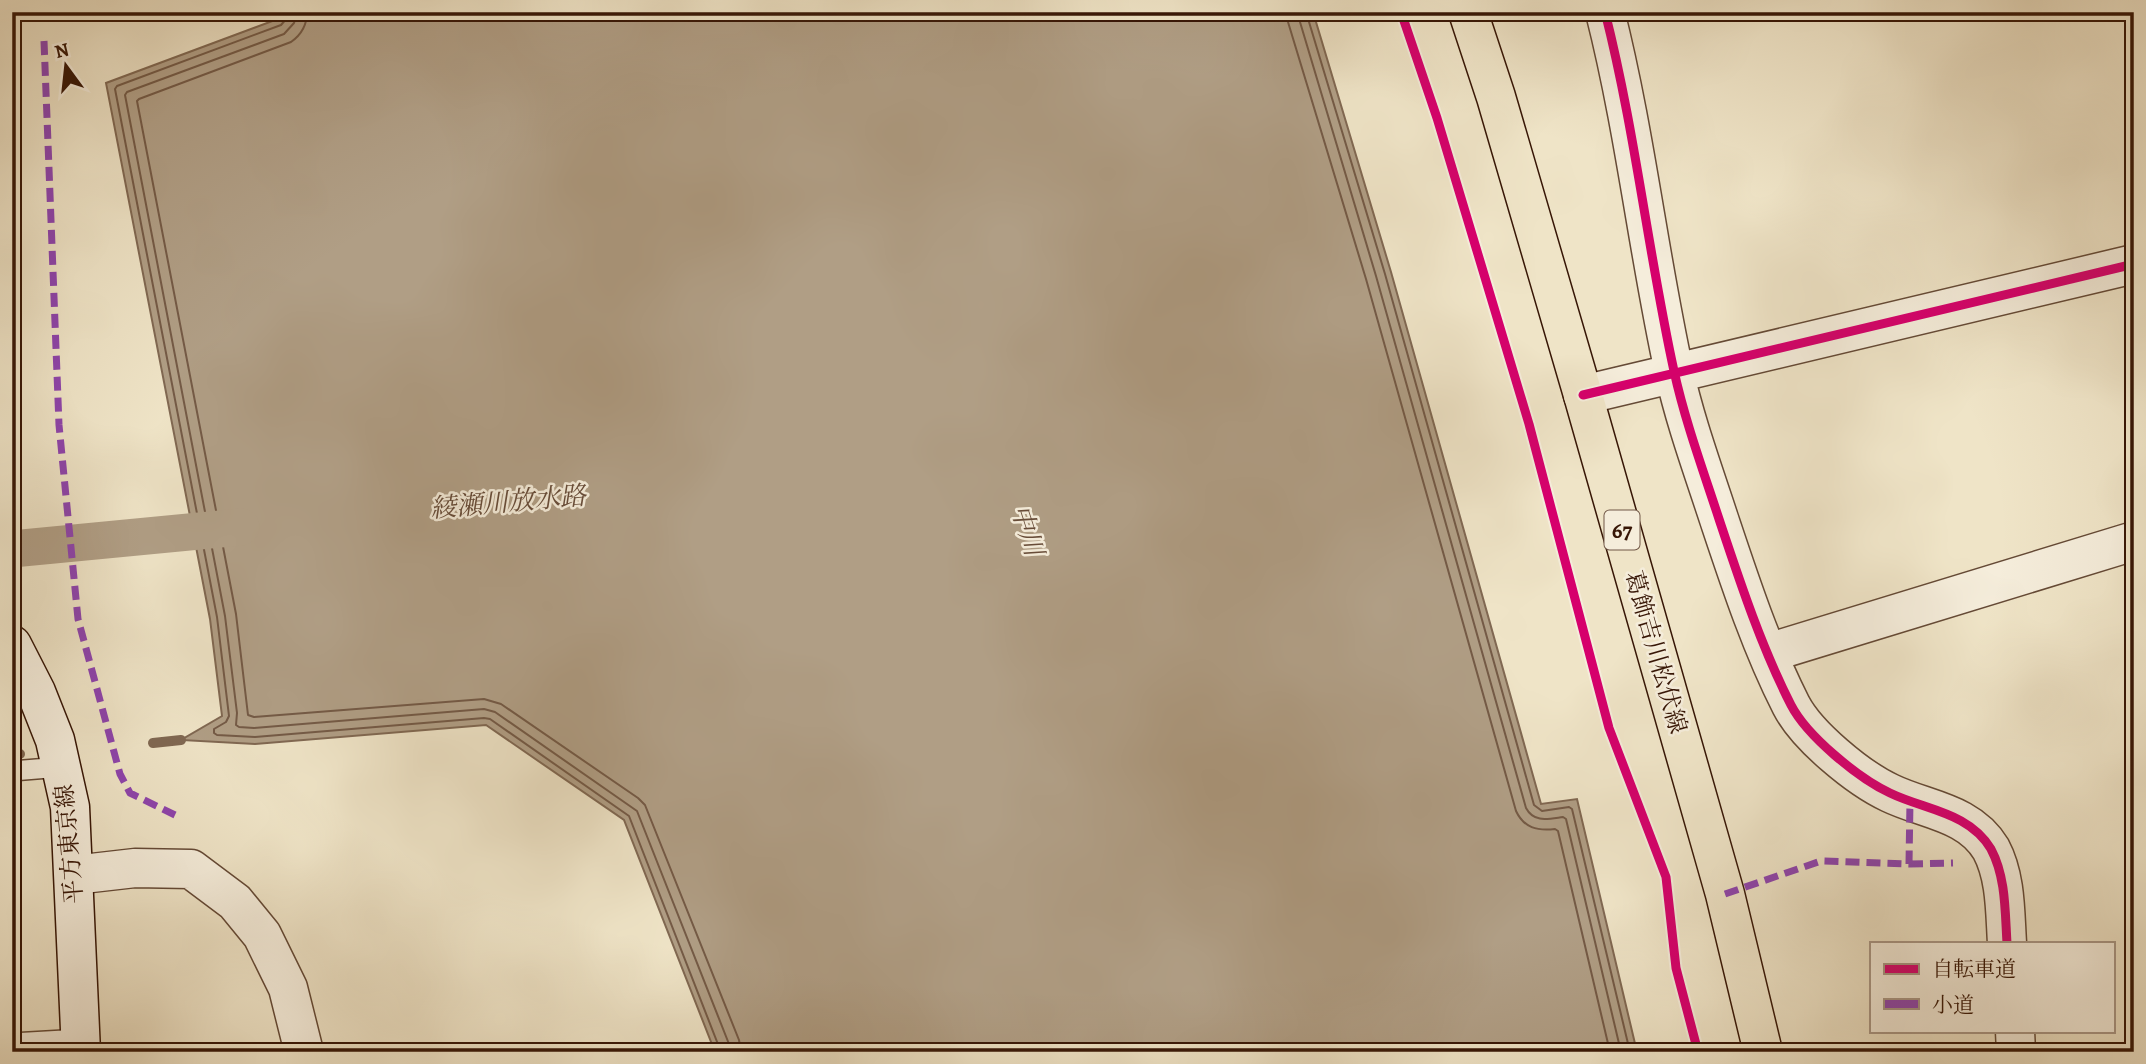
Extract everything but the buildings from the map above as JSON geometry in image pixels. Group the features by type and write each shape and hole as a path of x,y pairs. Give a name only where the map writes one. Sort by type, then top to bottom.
{"main road":[{"name":"葛飾吉川松伏線","path":"1468,12 1496,97 1583,394 1725,894 1763,1052"}],"street":[{"path":"1605,12 1675,373 1691,436 1742,587 1768,653 1792,707 1820,742 1860,776 1891,794 1951,815 1976,830 1991,849 2002,878 2007,942"},
{"path":"1583,394 2134,264"},
{"path":"1768,653 2134,541"},
{"name":"平方東京線","path":"12,645 24,693 55,740 70,807 81,1045"},
{"path":"74,875 135,868 191,869 235,902 262,935 288,988 304,1052"},
{"path":"2015,1032 2016,1052"}],"lane":[{"path":"12,772 61,767"},
{"path":"12,1043 81,1045"}],"water":[{"name":"中川","path":"282,12 1313,12 1391,272 1541,804 1577,799 1637,1052 715,1052 624,820 486,725 255,744 181,740 222,716 210,619 106,83 278,19"}],"waterway":[{"name":"綾瀬川放水路","path":"12,549 241,527"},
{"path":"153,743 181,740"},
{"path":"12,754 20,754"}],"marked path":[{"path":"44,41 59,425 78,619 120,774 130,793 175,815"},
{"path":"1725,894 1821,861 1909,864 1910,801"},
{"path":"1909,864 1953,863"}],"cycle path":[{"path":"1401,12 1437,118 1529,424 1609,728 1666,877 1676,968 1698,1052"},
{"path":"1605,12 1625,101 1678,390 1735,566 1770,660 1799,717 1821,743 1849,767 1890,793 1959,820 1982,837 1991,849 2000,871 2007,942"},
{"path":"1583,395 2134,264"}]}
